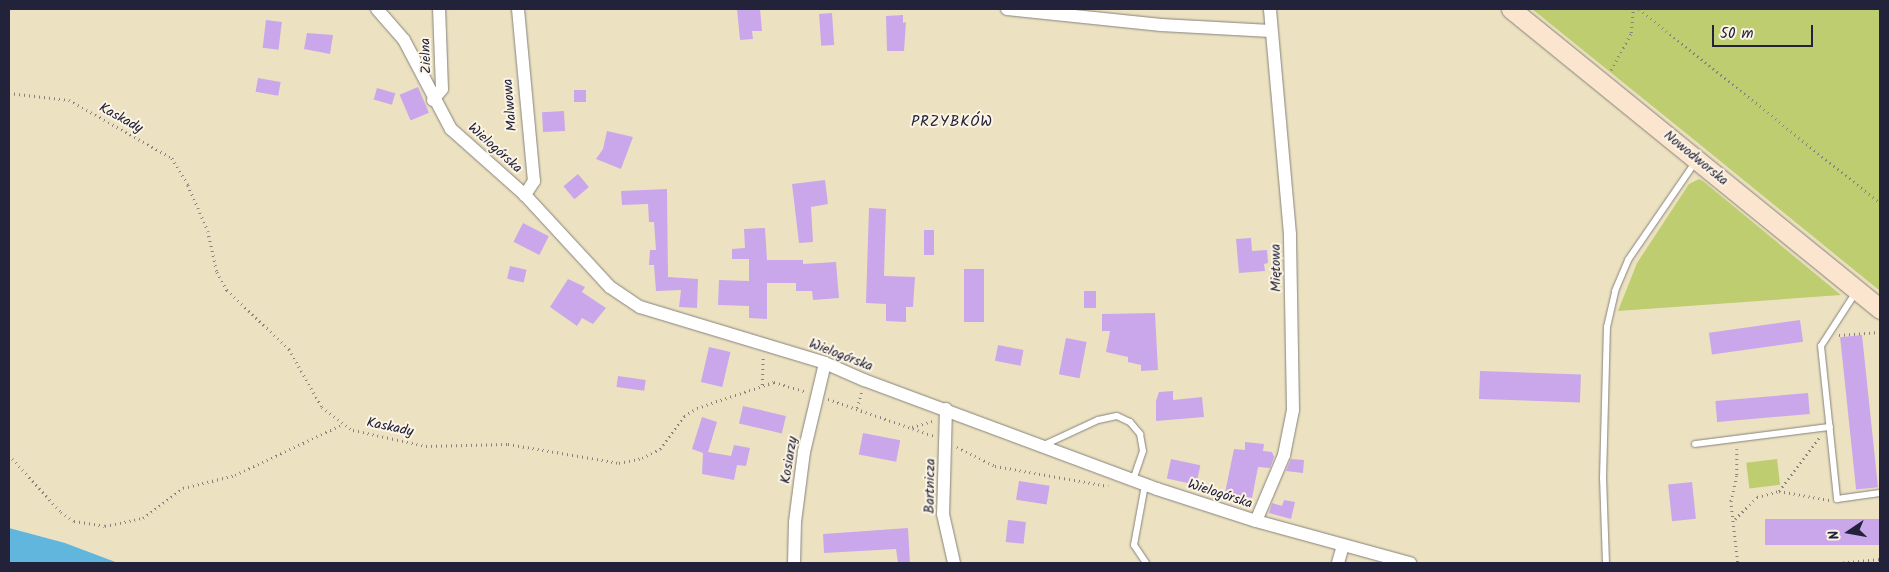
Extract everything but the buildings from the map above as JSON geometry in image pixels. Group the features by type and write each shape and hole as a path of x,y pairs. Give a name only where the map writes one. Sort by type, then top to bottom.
{"street":[{"name":"Wielogórska","path":"377,9 404,40 433,100 451,129 524,195 610,287 640,307 824,363 945,413 1043,446 1133,480 1256,521 1410,563"},
{"name":"Zielna","path":"433,100 442,89 440,9"},
{"name":"Malwowa","path":"518,9 534,181 524,195"},
{"path":"1007,9 1161,25 1272,31"},
{"name":"Miętowa","path":"1256,521 1284,455 1293,410 1290,234 1270,9"},
{"name":"Nowodworska","path":"1511,9 1603,81 1880,309"},
{"name":"Kosiarzy","path":"794,563 795,522 804,452 824,363"},
{"name":"Bartnicza","path":"945,413 943,514 954,563"},
{"path":"1338,563 1343,546"}],"lane":[{"path":"1606,563 1603,478 1607,327 1615,291 1628,260 1697,159"},
{"path":"1857,290 1821,346 1837,499 1880,493"},
{"path":"1043,446 1098,420 1117,416 1130,422 1140,434 1143,451 1133,480"},
{"path":"1695,444 1830,427"},
{"path":"1145,484 1134,545 1146,563"}],"path":[{"path":"1603,81 1631,32 1633,9"},
{"path":"1639,9 1880,202"},
{"name":"Kaskady","path":"9,93 69,100 172,158 188,185 208,231 217,272 227,290 289,349 312,394 322,407 353,430 426,446 508,444 619,462 642,458 660,449 684,416 697,408 774,382 857,408 945,440 995,466 1115,487"},
{"path":"1826,337 1880,332"},
{"path":"762,385 766,344"},
{"path":"857,408 864,380"},
{"path":"910,427 945,413"},
{"path":"9,455 61,512 74,521 105,526 143,518 183,488 235,475 343,424"},
{"path":"1779,491 1819,439 1822,428"},
{"path":"1737,438 1737,476 1731,501 1735,519 1738,563"},
{"path":"1735,519 1758,497 1779,491 1822,501 1837,499"},
{"path":"1838,563 1880,559"}],"green space":[{"path":"1532,9 1880,9 1880,291 1698,143"},
{"path":"1699,179 1841,295 1618,311 1637,263 1689,184"},
{"path":"1777,459 1780,485 1749,489 1746,463"}],"water":[{"path":"9,528 65,543 118,563 9,563"}],"district":[{"name":"PRZYBKÓW","path":"952,123"}]}
